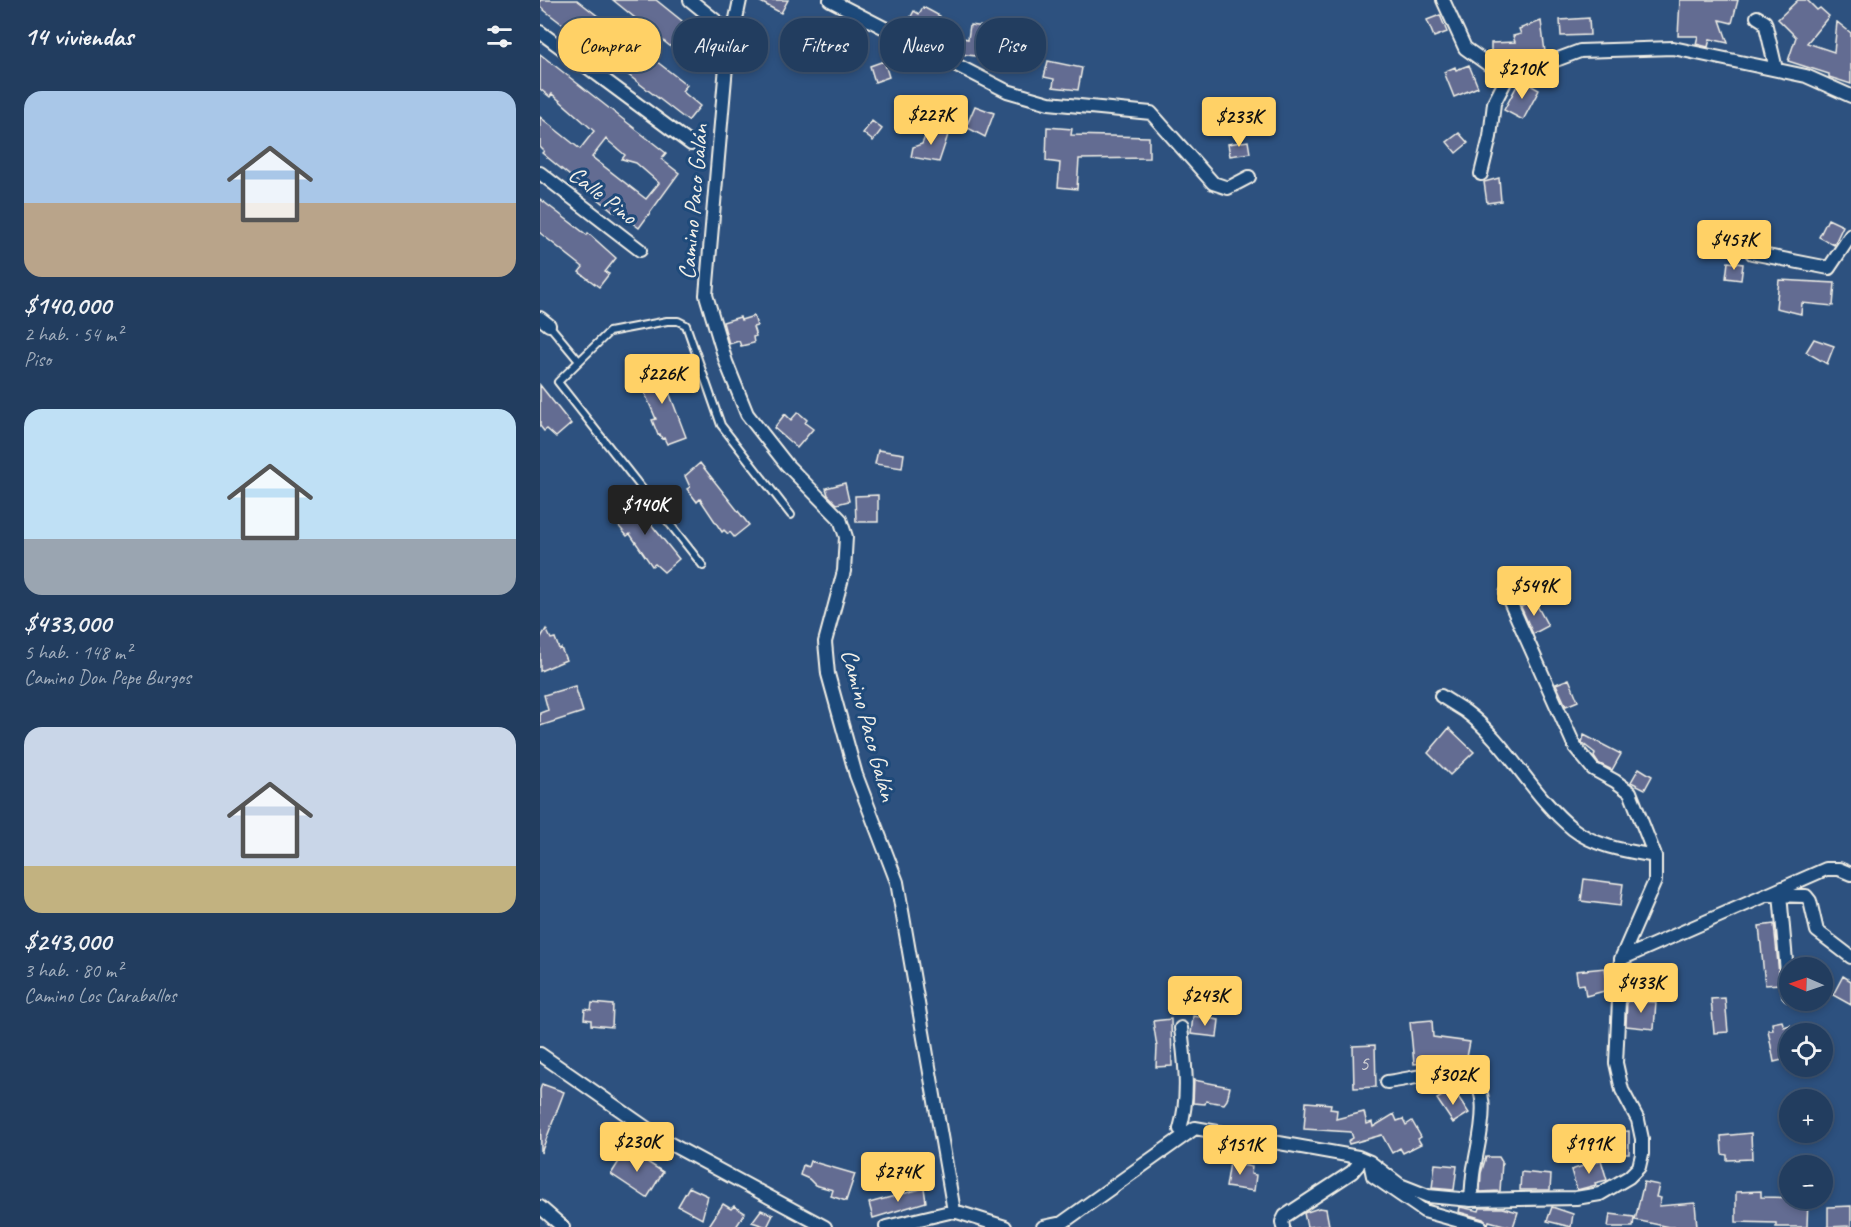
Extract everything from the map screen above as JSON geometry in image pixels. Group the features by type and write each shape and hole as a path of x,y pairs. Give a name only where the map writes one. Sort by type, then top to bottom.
{"street":[{"path":"690,0 712,18"},
{"name":"Camino Paco Galán","path":"740,0 726,66 706,295 726,362 747,414 787,465 840,519 846,537 844,571 825,642 828,674 856,775 897,882 954,1211"},
{"path":"830,0 1007,91 1049,104 1151,113 1213,183 1228,188 1249,177"},
{"path":"1443,0 1465,48 1507,78"},
{"path":"1757,16 1765,22 1776,69"},
{"path":"540,32 691,144"},
{"path":"1481,174 1490,137 1494,103 1507,78 1580,51 1673,48 1806,76 1851,96"},
{"name":"Calle Pino","path":"540,173 640,250"},
{"path":"1752,253 1829,268 1851,236"},
{"path":"1043,1227 1062,1223 1195,1128 1358,1157 1370,1162 1400,1185 1428,1196 1471,1200 1576,1198 1600,1194 1629,1177 1639,1167 1642,1139 1638,1120 1622,1090 1616,1064 1621,959 1655,881 1655,856 1630,792 1593,769 1575,747 1506,593"},
{"path":"1441,696 1466,711 1488,733 1535,792 1574,830 1615,849 1655,856"},
{"path":"1621,959 1826,869 1839,869 1851,874"},
{"path":"1780,894 1786,957"},
{"path":"1766,895 1806,896 1817,931 1851,957"},
{"path":"1182,1028 1187,1088 1180,1129 1187,1134"},
{"path":"540,1054 665,1142 825,1227"},
{"path":"1387,1082 1455,1072 1471,1077 1480,1089 1483,1104 1481,1131 1474,1166 1471,1200"},
{"path":"1283,1227 1282,1222 1285,1215 1352,1172 1358,1165 1358,1157"},
{"path":"1370,1162 1373,1176 1424,1211 1481,1227"},
{"path":"540,1207 563,1227"},
{"path":"886,1227 954,1211 1005,1227"}],"lane":[{"path":"544,321 579,361"},
{"path":"703,566 558,382 609,332 668,321 678,321 686,325 721,425 791,515"}],"building":[{"path":"540,0 577,0 600,18 558,18 558,21 540,6"},
{"path":"613,0 656,0 678,18 673,18 673,49 661,39 661,18 635,18"},
{"path":"757,0 788,0 781,13"},
{"path":"1680,0 1738,0 1732,23 1720,20 1728,43 1710,39 1708,47 1696,44 1698,36 1678,36"},
{"path":"1798,0 1807,0 1817,10 1820,8 1829,16 1807,43 1834,52 1837,22 1851,33 1851,84 1829,77 1829,74 1788,61 1796,37 1778,19"},
{"path":"923,7 940,16 939,18 910,18 914,11 919,14"},
{"path":"1440,15 1447,32 1434,37 1427,20"},
{"path":"1589,18 1590,35 1561,36 1560,20"},
{"path":"1541,21 1545,52 1507,61 1498,61 1491,57 1491,43 1515,42 1513,36 1521,34 1519,29"},
{"path":"970,25 976,26 976,56 964,54 964,38 968,39"},
{"path":"540,54 558,68 558,72 563,72 666,153 661,159 679,173 639,228 613,211 542,153 544,151 540,147 540,117 580,149 594,131 552,94 550,97 540,89","holes":["606,139 625,155 622,159 636,163 659,183 646,199 592,157"]},
{"path":"1048,61 1082,68 1078,90 1053,87 1054,79 1044,77"},
{"path":"880,62 880,72 887,72 889,77 875,82 870,66"},
{"path":"661,65 687,85 682,91 700,106 688,121 624,72 661,72"},
{"path":"1469,65 1478,87 1454,97 1444,72 1455,67 1456,70"},
{"path":"1523,81 1539,90 1523,120 1504,110 1519,82"},
{"path":"975,106 994,113 985,137 966,127"},
{"path":"872,121 882,129 873,141 863,133"},
{"path":"929,127 948,135 939,162 911,157 913,147 922,144"},
{"path":"1047,127 1072,129 1071,135 1149,137 1149,158 1079,159 1077,189 1058,187 1060,163 1046,161"},
{"path":"1459,133 1468,143 1456,153 1447,142"},
{"path":"1248,141 1250,153 1230,156 1228,144"},
{"path":"1499,178 1501,201 1487,203 1484,182"},
{"path":"540,199 587,235 588,233 616,258 605,272 609,274 599,287 579,272 583,267 540,233"},
{"path":"1828,219 1843,226 1834,245 1819,237"},
{"path":"1728,262 1743,264 1741,280 1726,278"},
{"path":"1779,280 1835,283 1833,306 1802,303 1801,314 1776,308"},
{"path":"754,316 757,326 753,327 756,336 753,337 754,343 741,346 739,341 729,344 723,322"},
{"path":"1814,339 1834,346 1827,364 1806,352"},
{"path":"658,363 686,437 667,444 660,434 658,435 652,420 656,419 640,382 643,381 642,369"},
{"path":"540,385 571,424 556,437 547,429 544,431 540,426"},
{"path":"798,412 807,420 805,423 813,429 797,448 774,428 785,414 791,420"},
{"path":"878,450 904,454 902,468 875,464"},
{"path":"700,463 749,525 734,537 730,532 728,534 724,530 722,532 700,499 697,502 687,489 690,487 685,476"},
{"path":"845,483 849,501 837,504 828,495 826,488"},
{"path":"878,495 878,522 856,522 855,496"},
{"path":"630,498 679,559 664,572 655,564 652,566 630,534 627,536 617,524 620,522 615,510"},
{"path":"1534,600 1548,626 1533,634 1521,607"},
{"path":"546,629 551,639 555,638 566,660 540,671 540,639"},
{"path":"1569,679 1578,701 1566,706 1556,684"},
{"path":"575,686 583,712 540,726 540,713 548,710 544,695"},
{"path":"1449,728 1474,752 1450,775 1428,753"},
{"path":"1584,735 1621,754 1612,770 1598,763 1594,757 1595,753 1582,743"},
{"path":"1639,768 1652,776 1645,789 1631,782"},
{"path":"1584,879 1623,884 1620,906 1581,901"},
{"path":"1774,924 1779,984 1765,985 1759,926"},
{"path":"1605,968 1608,990 1586,996 1584,984 1578,985 1576,971"},
{"path":"1843,976 1851,981 1851,1005 1833,995"},
{"path":"1725,998 1728,1032 1714,1033 1711,999"},
{"path":"1627,1001 1656,1002 1654,1029 1626,1026"},
{"path":"592,1003 613,1005 612,1027 591,1025 591,1020 584,1019 585,1009 591,1010"},
{"path":"1193,1016 1219,1020 1217,1037 1191,1034"},
{"path":"1171,1019 1172,1066 1156,1067 1157,1047 1153,1021"},
{"path":"1432,1020 1433,1037 1470,1042 1465,1067 1434,1062 1414,1064 1410,1022"},
{"path":"1782,1021 1783,1023 1779,1023 1779,1061 1774,1062 1768,1030 1773,1030 1772,1023"},
{"path":"1375,1045 1376,1087 1354,1088 1353,1046"},
{"path":"1194,1080 1230,1087 1227,1100 1224,1104 1206,1101 1205,1104 1193,1103"},
{"path":"542,1084 564,1092 541,1153 540,1090"},
{"path":"1453,1089 1469,1113 1453,1123 1437,1099"},
{"path":"1306,1102 1331,1104 1330,1109 1337,1110 1336,1119 1364,1112 1367,1124 1372,1122 1373,1127 1394,1114 1397,1121 1403,1119 1406,1125 1412,1121 1421,1137 1418,1139 1421,1144 1403,1153 1400,1148 1392,1153 1382,1135 1349,1144 1348,1141 1353,1138 1351,1132 1304,1129"},
{"path":"1629,1131 1629,1154 1615,1154 1615,1132"},
{"path":"1751,1133 1752,1159 1727,1160 1727,1155 1722,1154 1721,1136"},
{"path":"627,1149 663,1172 647,1198 611,1174"},
{"path":"1231,1156 1242,1158 1241,1165 1252,1167 1251,1174 1256,1175 1254,1191 1226,1187"},
{"path":"1486,1157 1499,1157 1502,1162 1500,1191 1480,1192 1481,1173"},
{"path":"1601,1160 1607,1180 1577,1190 1571,1170"},
{"path":"810,1161 855,1174 846,1201 831,1196 833,1190 815,1185 800,1175 803,1165 808,1167"},
{"path":"1435,1164 1457,1166 1454,1190 1432,1188"},
{"path":"1521,1172 1551,1175 1550,1190 1520,1190"},
{"path":"1644,1182 1659,1185 1656,1197 1661,1198 1659,1206 1695,1203 1697,1227 1669,1227 1635,1220"},
{"path":"689,1187 708,1196 702,1219 678,1206"},
{"path":"924,1188 926,1202 873,1218 869,1203"},
{"path":"1761,1191 1761,1197 1779,1197 1779,1209 1808,1209 1807,1227 1776,1227 1776,1223 1736,1222 1736,1192"},
{"path":"723,1204 731,1209 734,1206 745,1213 736,1227 708,1227"},
{"path":"1851,1206 1851,1226 1828,1227 1828,1209 1833,1209 1833,1207"},
{"path":"1460,1207 1479,1211 1480,1208 1503,1208 1518,1212 1513,1227 1511,1227 1489,1221 1488,1224 1483,1219 1459,1212"},
{"path":"1552,1207 1573,1214 1571,1227 1547,1221"},
{"path":"1319,1208 1326,1209 1329,1225 1307,1227 1304,1213"},
{"path":"761,1210 773,1215 767,1227 752,1222"},
{"path":"1610,1214 1634,1217 1633,1227 1608,1227"}]}
